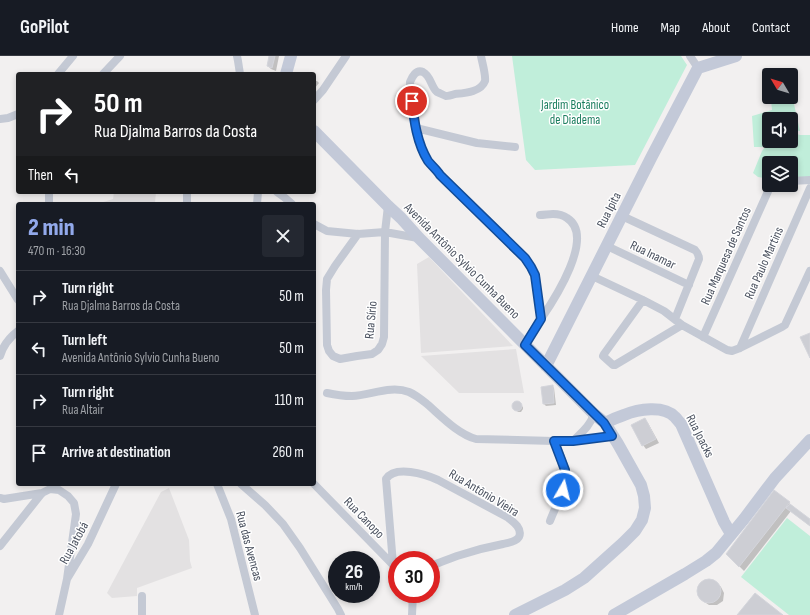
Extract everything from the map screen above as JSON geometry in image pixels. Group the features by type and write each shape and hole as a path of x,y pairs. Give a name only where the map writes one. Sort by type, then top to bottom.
{"main road":[{"path":"287,72 291,56"},
{"path":"698,68 735,56"},
{"name":"Rua Ipita","path":"546,366 698,68"},
{"name":"Avenida Antônio Sylvio Cunha Bueno","path":"316,133 604,423 641,485 645,508 642,520 635,531 624,543 584,578 565,590 515,615"},
{"name":"Rua Joacks","path":"604,423 625,414 640,410 660,410 675,416 681,424 724,522 731,534"},
{"path":"614,615 685,574 716,553 775,478 810,440"}],"street":[{"path":"60,72 73,56"},
{"path":"105,72 120,56"},
{"path":"236,56 240,72"},
{"path":"316,98 346,56"},
{"path":"481,56 485,78 484,83 481,87 472,92 446,96 436,90 429,78 422,72 418,71 414,73 410,82 416,128 428,161 440,175 525,258 531,267 535,275 541,319"},
{"path":"690,56 698,68"},
{"path":"0,118 8,118 16,115"},
{"path":"416,128 477,143 515,147"},
{"path":"798,181 810,180"},
{"name":"Rua Paulo Martins","path":"740,348 810,188"},
{"name":"Rua Marquesa de Santos","path":"703,337 768,192"},
{"path":"280,194 290,202"},
{"name":"Rua Sírio","path":"358,234 327,278 327,345 333,356 340,359 372,354 378,350 382,344 384,337 385,232 388,206"},
{"path":"525,345 559,290 574,258 577,246 577,234 575,226 571,221 559,214 540,215"},
{"path":"622,216 697,252 700,259 675,319"},
{"path":"316,225 327,231 358,234 385,232 419,238"},
{"name":"Rua Inamar","path":"607,246 689,286"},
{"path":"0,271 16,297"},
{"path":"592,276 664,311 682,325 726,350 732,351 782,328 785,325 810,271"},
{"path":"643,300 603,356 613,365 682,325"},
{"path":"0,356 1,351 16,333"},
{"path":"328,393 341,396 352,396 389,390 410,392 461,432 476,440 573,441 612,436"},
{"path":"573,441 587,428 594,414"},
{"path":"550,521 566,479 565,470 554,441"},
{"name":"Rua Antônio Vieira","path":"393,551 386,479 391,473 394,472 416,472 438,480 507,517 514,522 520,532 516,540 510,543 489,546 440,562"},
{"name":"Rua Jatobá","path":"58,615 67,579 88,544 115,486"},
{"name":"Rua das Avencas","path":"218,486 231,519 255,615"},
{"path":"243,486 265,505 283,524 300,548 341,615"},
{"name":"Rua Canopo","path":"316,486 388,559"},
{"path":"0,498 4,499 42,493 50,490 59,490 68,496 74,503 76,514 67,579"},
{"path":"0,546 42,493"},
{"path":"142,596 142,615"},
{"path":"412,615 413,603"}],"shaded area":[{"path":"114,194 156,194 155,202 103,202 113,199"},
{"path":"429,257 513,346 421,353 417,264"},
{"path":"516,349 524,393 459,393 421,356"},
{"path":"169,488 189,540 190,561 192,568 137,588 137,596 112,598 107,593 161,492"}],"green space":[{"name":"Jardim Botânico de Diadema","path":"512,56 681,56 687,65 635,165 535,170 526,160"},
{"path":"771,104 794,104 796,112 765,112 772,110"},
{"path":"762,113 762,147 754,147 752,116"},
{"path":"798,134 810,135 810,178 798,178 798,156 762,156 762,178 758,177 753,173 764,148 798,148"},
{"path":"787,518 810,536 810,615 789,615 741,577"}],"building":[{"path":"269,56 275,56 272,68 267,66"},
{"path":"810,333 810,358 800,337"},
{"path":"553,385 554,403 543,404 541,387"},
{"path":"517,401 522,406 517,411 512,406"},
{"path":"645,418 656,439 642,446 631,425"},
{"path":"774,490 790,502 739,567 726,554"},
{"path":"790,504 810,519 810,526 786,508"},
{"path":"709,579 718,582 721,591 718,600 709,603 700,600 697,591 700,582"},
{"path":"755,593 783,615 737,615"}],"route":[{"path":"412,101 414,122 422,148 428,161 440,175 525,258 535,275 541,319 525,345 604,423 612,436 573,441 554,441 565,470 566,479 563,490"}]}
